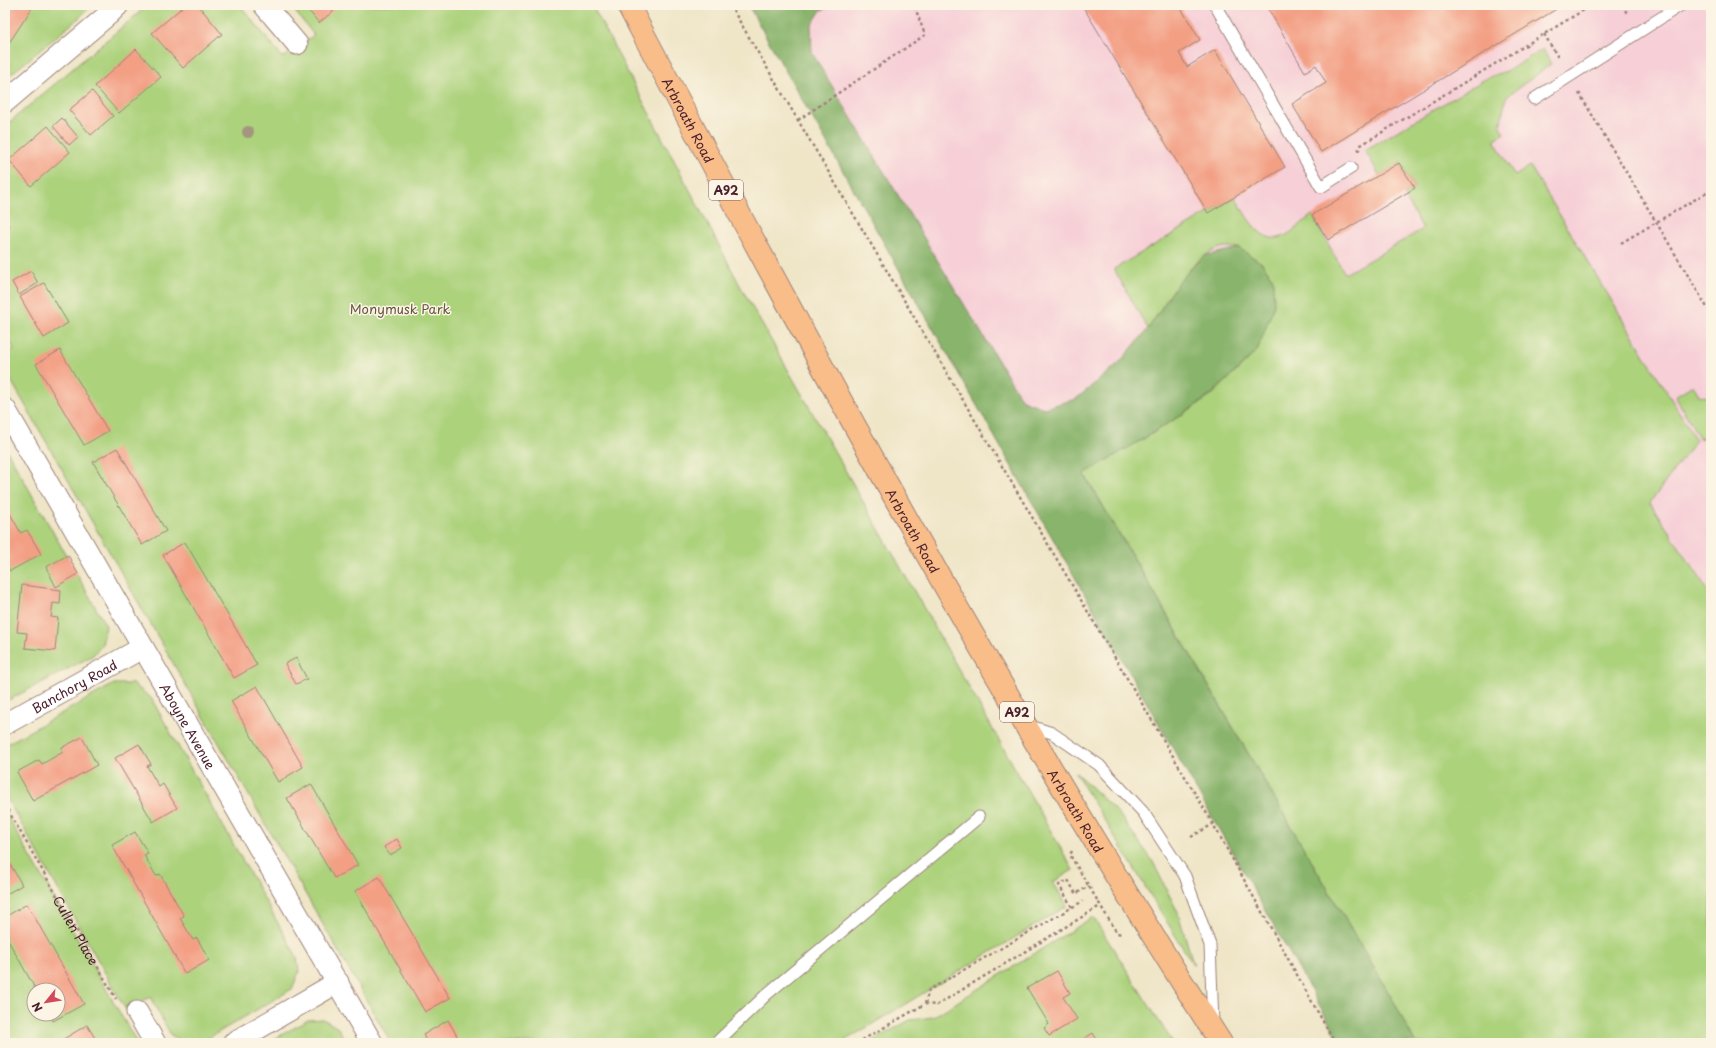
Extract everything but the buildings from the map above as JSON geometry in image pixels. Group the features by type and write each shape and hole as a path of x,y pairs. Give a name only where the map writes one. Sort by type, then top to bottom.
{"main road":[{"name":"Arbroath Road","path":"628,5 744,225 1024,724 1156,943 1217,1037"}],"street":[{"path":"5,102 118,5"},
{"path":"264,5 297,44"},
{"name":"Aboyne Avenue","path":"5,409 372,1043"},
{"name":"Banchory Road","path":"5,724 142,648"},
{"path":"233,1043 338,982"},
{"path":"137,1012 154,1043"}],"lane":[{"path":"1215,5 1321,187 1351,168"},
{"path":"1534,99 1681,5"},
{"path":"1024,724 1052,733 1099,765 1143,812 1185,876 1210,945 1217,1037"},
{"path":"716,1043 767,994 979,817"}],"path":[{"path":"730,5 1213,824 1335,1043"},
{"path":"798,120 925,35 914,5"},
{"path":"1351,168 1361,145 1592,5"},
{"path":"1544,34 1711,314"},
{"path":"1621,243 1711,190"},
{"name":"Cullen Place","path":"5,805 124,1013 137,1012"},
{"path":"1191,837 1213,824"},
{"path":"1072,907 1059,885 1068,880 1076,894 1089,886"},
{"path":"925,1004 929,990 1083,901"},
{"path":"857,1043 925,1004 937,1004 1100,906"}],"shaded area":[{"path":"748,5 1711,5 1711,1043 1341,1043"}],"green space":[{"path":"5,5 92,5 79,18 5,79"},
{"name":"Monymusk Park","path":"148,5 240,5 283,58 314,35 290,5 592,5 743,291 1073,870 1053,882 1067,906 841,1043 391,1043 5,370 5,355 14,349 5,332 5,126"},
{"path":"748,5 835,5 821,10 811,26 812,53 1022,400 1044,408 1076,399 1119,363 1148,329 1179,281 1204,256 1239,248 1262,263 1273,279 1274,306 1257,351 1210,396 1150,435 1084,474 1394,1002 1415,1043 1341,1043"},
{"path":"1543,49 1551,64 1506,97 1500,127 1504,133 1494,140 1515,176 1530,166 1696,440 1650,503 1711,595 1711,1043 1415,1043 1394,1002 1084,473 1150,435 1211,396 1257,351 1239,248 1223,247 1199,260 1179,282 1148,329 1114,269 1235,197 1254,226 1266,236 1274,238 1282,237 1289,233 1312,215 1345,274 1423,229 1404,195 1415,188 1400,163 1379,175 1365,150 1487,78 1509,70"},
{"path":"1693,385 1699,395 1711,398 1711,435 1700,439 1675,396"},
{"path":"5,447 106,626 102,645 92,656 5,702"},
{"path":"114,684 133,684 151,698 297,957 299,972 292,989 200,1043 185,1043 171,1035 150,997 126,1010 5,795 5,745"},
{"path":"1075,772 1119,814 1152,860 1178,913 1194,966"},
{"path":"5,812 137,1043 5,1043"},
{"path":"1093,917 1173,1043 868,1043 910,1020 933,1017"},
{"path":"323,1019 338,1028 347,1043 267,1043 308,1020"}]}
